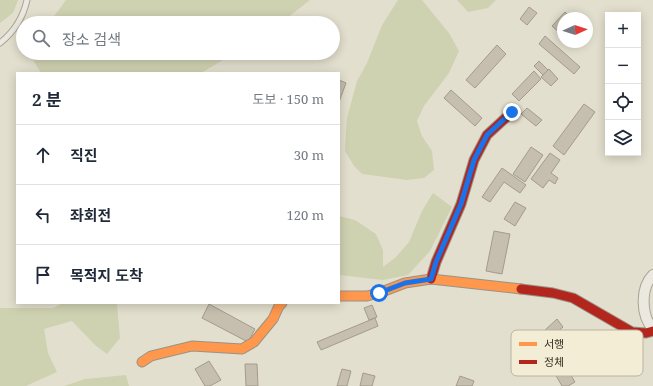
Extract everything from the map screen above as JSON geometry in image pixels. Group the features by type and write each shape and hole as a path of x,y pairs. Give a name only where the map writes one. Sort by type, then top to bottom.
{"street":[{"path":"431,279 436,262 461,204 474,160 487,135 512,112"},
{"path":"643,333 653,330 644,311 646,287 653,275"},
{"path":"340,296 367,296 405,283 431,279 553,293 573,298 629,330"},
{"path":"142,362 152,356 192,346 242,349 254,342 273,319 278,306 281,304"}],"lane":[{"path":"22,16 27,0"},
{"path":"0,43 16,26"}],"green space":[{"path":"0,0 18,0 13,13 0,23"},
{"path":"66,0 310,0 290,16 54,16"},
{"path":"398,0 422,0 449,33 459,51 449,73 424,106 417,121 422,136 432,151 434,170 424,178 407,180 362,174 354,166 345,151 347,118 357,81 367,63 382,25"},
{"path":"457,0 496,0 488,8 468,12"},
{"path":"33,60 223,60 203,72 40,72"},
{"path":"433,193 452,207 430,251 408,275 383,280 340,275 340,216 355,220 376,234 383,250 383,267 395,258 409,242 422,211"},
{"path":"61,304 117,304 120,338 107,354 95,345 72,321 44,329 48,353 57,372 26,386 0,386 0,308 53,308"},
{"path":"126,375 129,386 64,386 85,379"}],"building":[{"path":"529,7 537,13 527,25 520,19"},
{"path":"557,21 557,30 552,26"},
{"path":"545,36 580,67 574,74 539,44"},
{"path":"497,45 506,54 475,88 466,80"},
{"path":"539,61 548,70 543,75 534,66"},
{"path":"549,69 558,79 551,86 541,77"},
{"path":"534,71 541,79 519,101 512,94"},
{"path":"340,80 346,83 340,99"},
{"path":"451,90 482,118 475,126 444,98"},
{"path":"584,104 595,112 564,155 553,146"},
{"path":"527,108 542,120 536,126 521,114"},
{"path":"531,147 543,155 525,182 513,174"},
{"path":"550,153 560,160 551,173 558,178 555,184 549,180 543,188 531,179"},
{"path":"502,168 526,185 520,193 504,182 490,202 482,197"},
{"path":"515,202 526,208 515,226 504,219"},
{"path":"494,231 510,234 502,274 486,271"},
{"path":"209,304 255,329 248,342 202,318"},
{"path":"372,305 377,317 369,320 364,308"},
{"path":"375,318 378,326 321,350 317,342"},
{"path":"557,319 563,327 560,330 545,330"},
{"path":"209,361 221,380 210,386 205,386 195,369"},
{"path":"245,364 257,364 258,386 246,386"},
{"path":"342,369 351,371 347,386 337,386"},
{"path":"363,373 375,376 372,386 360,386"},
{"path":"460,376 474,381 472,386 456,386"},
{"path":"556,376 571,376 575,382 568,386 562,386"}],"traffic: slow":[{"path":"340,296 367,296 405,283 431,279 521,289"},
{"path":"142,362 151,356 192,346 242,349 254,342 273,319 281,304"}],"traffic: jam":[{"path":"431,279 436,262 461,204 474,160 487,135 512,112"},
{"path":"521,289 553,293 573,298 629,330"},
{"path":"643,333 653,331"}],"route":[{"path":"379,293 405,283 431,279 436,262 461,204 474,160 487,135 512,112"}]}
